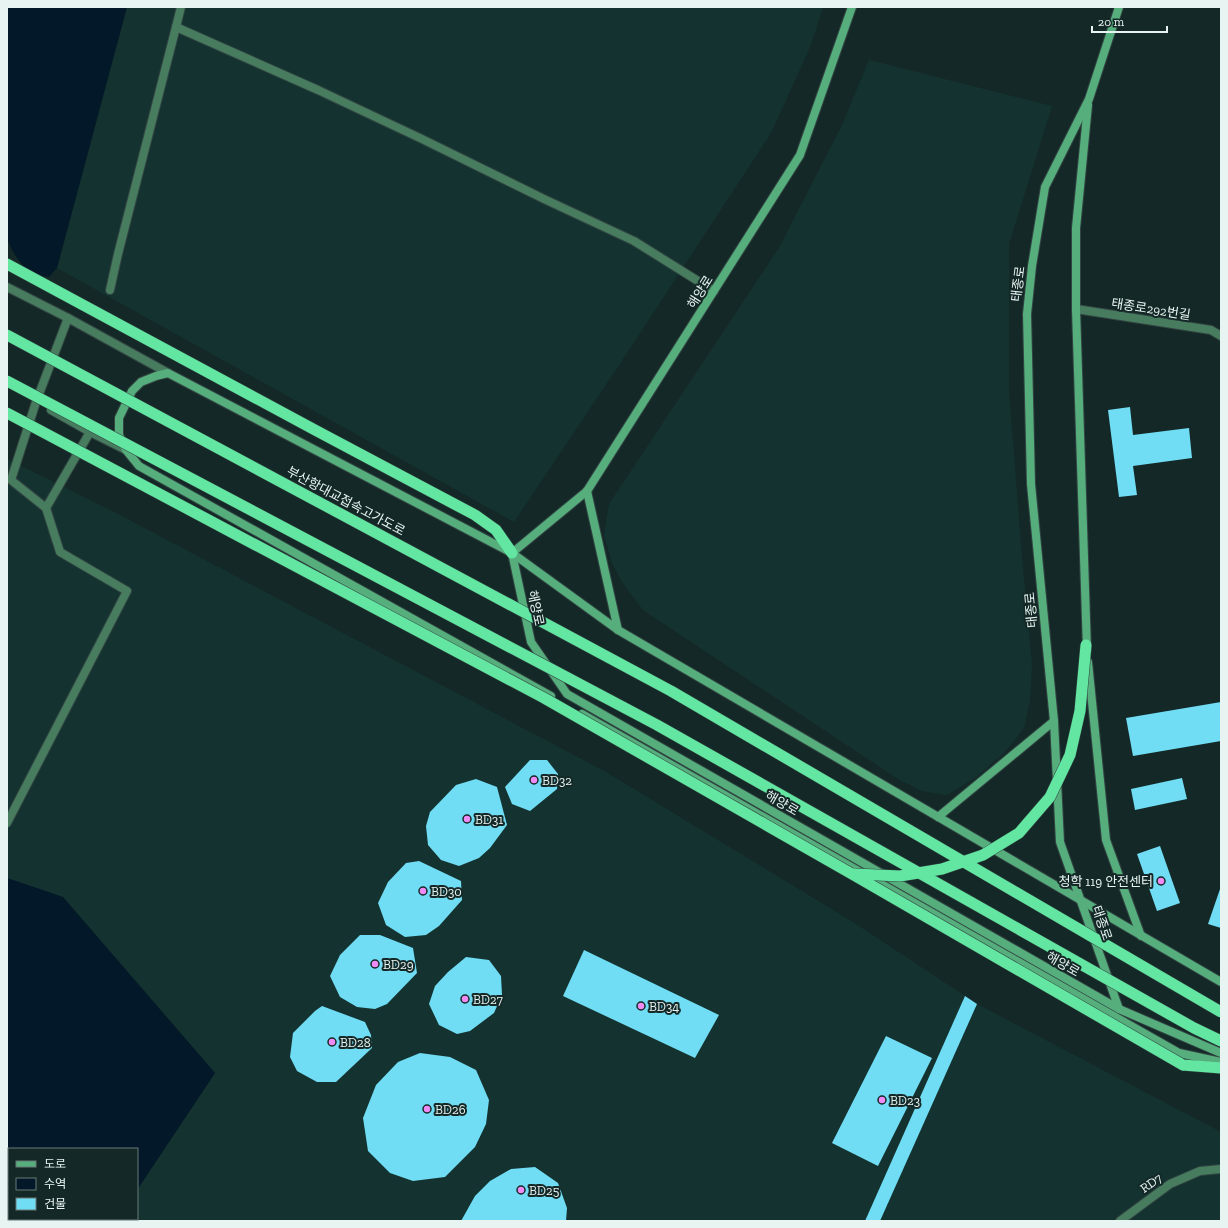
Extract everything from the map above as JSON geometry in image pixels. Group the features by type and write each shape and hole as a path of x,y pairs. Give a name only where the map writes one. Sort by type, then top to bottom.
{"highway":[{"path":"7,264 474,515 496,530 512,553"},
{"name":"부산항대교접속고가도로","path":"7,335 671,692 1221,1012"},
{"path":"7,380 657,725 1194,1028 1221,1041"},
{"path":"7,413 544,698 1183,1065 1221,1068"},
{"path":"852,874 900,876 942,869 983,855 1019,833 1050,797 1070,755 1080,711 1086,645"}],"main road":[{"name":"해양로","path":"512,553 587,491 800,155 852,7"},
{"name":"태종로","path":"1119,7 1089,99 1045,187 1032,266 1027,314 1031,484 1054,721 1060,842 1119,1009"},
{"name":"태종로","path":"1089,99 1076,228 1076,309 1086,645 1106,840 1141,936"},
{"path":"512,553 168,372 141,382 132,391 119,418 120,435 126,450 139,466 516,676 1179,1053 1221,1062"},
{"path":"587,491 618,630"},
{"name":"해양로","path":"512,553 618,630 1141,936"},
{"name":"해양로","path":"512,553 531,642 567,694 1119,1009"},
{"path":"938,817 1054,721"},
{"path":"1141,936 1221,982"},
{"path":"1119,1009 1221,1053"}],"street":[{"path":"110,290 181,7"},
{"path":"176,27 346,103 634,242 714,291"},
{"path":"7,287 168,372"},
{"name":"태종로292번길","path":"1076,309 1211,330 1221,336"},
{"path":"7,823 127,591 60,552 46,508 11,480 36,402 68,318"},
{"path":"36,402 126,450"},
{"path":"46,508 90,432"},
{"name":"RD7","path":"1120,1221 1170,1184 1200,1170 1221,1169"}],"shaded area":[{"path":"127,7 823,7 811,45 771,133 514,522 57,268"},
{"path":"869,60 1052,106 1009,244 1009,391 1032,665 1030,700 1024,728 1005,752 975,778 947,795 922,791 898,779 643,610 622,582 612,563 604,535 609,504 779,248 842,125"},
{"path":"7,459 116,513 606,772 856,924 977,1004 1221,1132 1221,1221 116,1221 138,1220 138,1188 215,1073 63,897 7,878"}],"water":[{"path":"7,7 127,7 57,268 49,277 41,276 27,269 13,252 7,238"},
{"path":"7,878 63,897 215,1073 138,1188 138,1148 8,1148 8,1220 116,1221 7,1221"}],"building":[{"path":"1130,407 1133,435 1189,428 1192,458 1133,466 1137,495 1119,497 1108,410"},
{"path":"1221,702 1221,741 1133,756 1126,718"},
{"name":"BD32","path":"530,760 547,760 558,774 557,789 530,811 512,804 505,787"},
{"path":"1182,778 1187,799 1135,810 1131,789"},
{"name":"BD31","path":"476,779 497,787 507,825 490,848 479,858 459,866 441,860 428,845 426,826 430,812 456,785"},
{"path":"1160,846 1180,903 1157,911 1137,854"},
{"name":"BD30","path":"419,861 461,881 462,900 439,926 426,935 405,937 386,925 378,903 388,882 406,863"},
{"path":"1221,889 1221,928 1208,924"},
{"name":"BD29","path":"360,935 380,935 413,948 417,973 387,1004 375,1009 357,1007 340,997 330,976 340,955"},
{"name":"BD34","path":"584,950 719,1015 695,1058 563,996"},
{"name":"BD27","path":"466,957 489,960 501,976 502,995 494,1013 470,1031 457,1034 439,1025 429,1004 435,986 448,972"},
{"path":"965,996 977,1004 880,1221 865,1221"},
{"name":"BD28","path":"322,1006 365,1022 371,1035 372,1048 336,1082 317,1082 297,1071 290,1057 293,1033"},
{"name":"BD23","path":"886,1036 932,1058 878,1166 832,1143"},
{"name":"BD26","path":"420,1053 450,1057 476,1070 489,1100 486,1124 475,1147 445,1177 413,1181 390,1173 368,1151 363,1118 376,1085 398,1062"},
{"name":"BD25","path":"535,1167 558,1183 567,1208 566,1221 461,1221 475,1196 490,1181 511,1169"}],"place":[{"name":"BD32","path":"534,780"},
{"name":"BD31","path":"467,819"},
{"name":"청학 119 안전센터","path":"1161,881"},
{"name":"BD30","path":"423,891"},
{"name":"BD29","path":"375,964"},
{"name":"BD27","path":"465,999"},
{"name":"BD34","path":"641,1006"},
{"name":"BD28","path":"332,1042"},
{"name":"BD23","path":"882,1100"},
{"name":"BD26","path":"427,1109"},
{"name":"BD25","path":"521,1190"}]}
